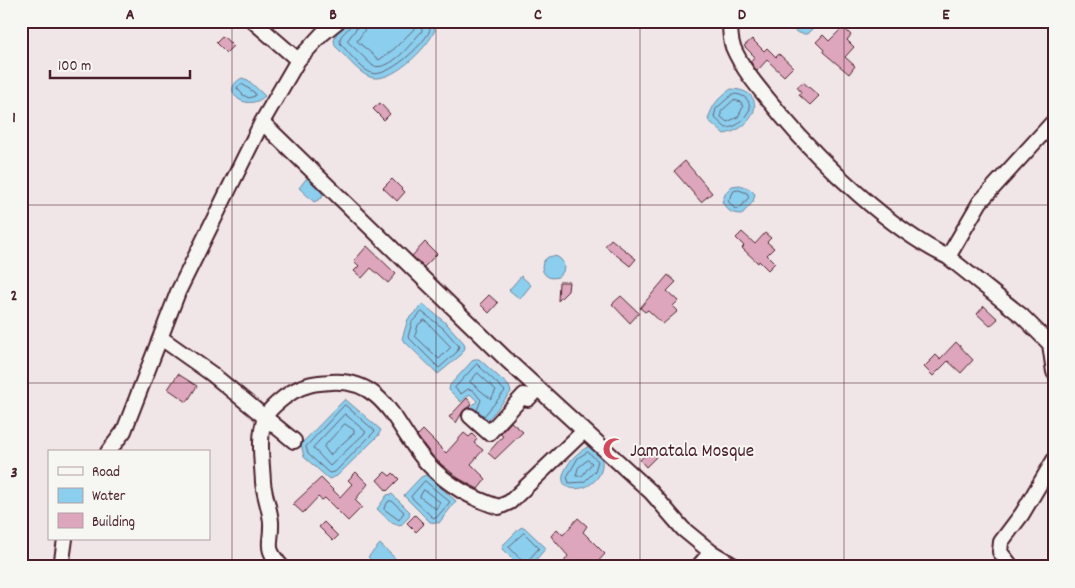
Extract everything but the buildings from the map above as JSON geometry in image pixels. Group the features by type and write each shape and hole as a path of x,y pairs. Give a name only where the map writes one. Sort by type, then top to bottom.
{"street":[{"path":"253,21 298,60"},
{"path":"110,450 124,431 178,292 262,122 298,60 322,34 338,21"},
{"path":"730,21 732,46 740,60 762,93 806,144 883,214 926,246 948,256 1052,343 1054,372"},
{"path":"948,256 980,202 1054,121"},
{"path":"262,122 538,388 651,492 683,529 711,552 736,567"},
{"path":"161,338 212,374 294,441"},
{"path":"282,567 272,555 268,540 271,522 264,492 261,448 265,416 285,396 307,383 339,381 365,387 389,408 428,464 470,496 500,507 510,502 584,431"},
{"path":"470,416 489,433 524,395 528,399 538,388"},
{"path":"1012,567 1000,552 1001,542 1022,514 1054,460"},
{"path":"62,566 65,540"},
{"path":"698,567 711,552"}],"water":[{"path":"349,21 432,21 435,30 417,55 388,76 378,78 365,75 335,46 334,40 338,30"},
{"path":"787,21 820,21 807,34 795,31"},
{"path":"242,78 248,80 265,96 258,101 250,102 237,98 233,88 235,83"},
{"path":"731,89 743,91 751,96 754,102 754,110 751,118 744,125 735,131 724,134 708,120 716,102"},
{"path":"311,178 323,195 322,198 314,202 299,188 306,179"},
{"path":"740,185 750,189 755,194 753,202 742,214 730,211 722,202 726,192 732,186"},
{"path":"553,256 563,263 564,267 557,277 553,278 543,271 542,267 549,257"},
{"path":"521,276 531,285 520,299 509,290"},
{"path":"423,304 447,324 464,343 465,348 461,355 438,374 402,339 408,319"},
{"path":"474,359 479,359 509,386 511,392 488,420 482,421 469,409 477,401 470,394 461,402 449,390 450,385"},
{"path":"345,399 381,430 378,436 337,476 329,479 304,457 301,444"},
{"path":"589,446 600,455 602,467 600,473 597,479 585,487 570,488 564,484 563,476 565,470 575,456"},
{"path":"426,475 456,501 439,523 430,522 404,495 421,477"},
{"path":"392,494 410,512 409,517 400,526 392,523 377,509 387,495"},
{"path":"524,527 546,548 530,567 520,567 502,549 503,545 520,528"},
{"path":"380,544 398,561 392,567 378,567 368,557"}],"place":[{"name":"Jamatala Mosque","path":"614,449"}]}
